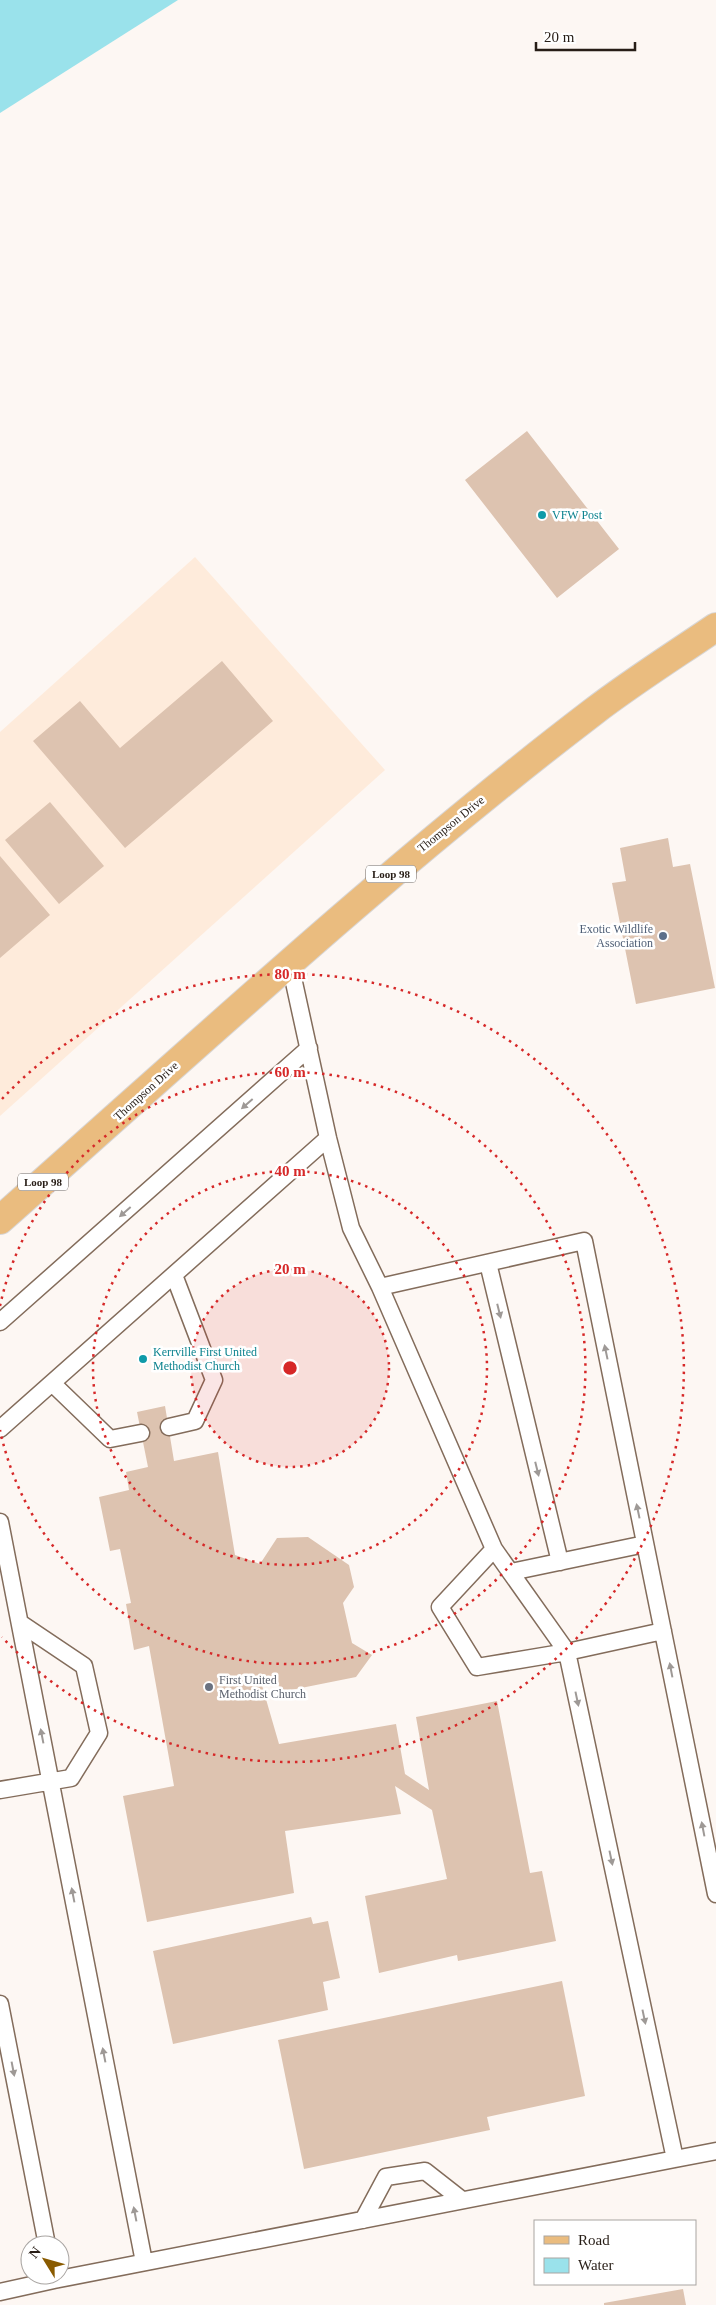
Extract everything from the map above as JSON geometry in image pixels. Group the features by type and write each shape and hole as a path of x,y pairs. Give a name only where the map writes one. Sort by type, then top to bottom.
{"main road":[{"name":"Thompson Drive","path":"0,1220 408,860 595,710 716,627"}],"lane":[{"path":"290,964 328,1138 352,1228 380,1287 494,1548 566,1652 674,2159"},
{"path":"0,1322 309,1048"},
{"path":"0,1429 328,1138"},
{"path":"380,1287 584,1242 716,1894"},
{"path":"488,1263 560,1562"},
{"path":"169,1427 195,1421 214,1380 174,1275"},
{"path":"52,1383 110,1439 141,1433"},
{"path":"0,1522 144,2262"},
{"path":"511,1572 645,1544"},
{"path":"494,1548 440,1607 477,1667 566,1652 663,1631"},
{"path":"0,1790 71,1778 99,1732 84,1666 20,1623"},
{"path":"0,2004 45,2235"},
{"path":"70,2274 144,2262 716,2151"},
{"path":"363,2220 386,2177 425,2171 462,2200"},
{"path":"0,2292 25,2285"}],"shaded area":[{"path":"195,557 385,770 0,1116 0,732"}],"water":[{"path":"0,0 178,0 0,113"}],"building":[{"name":"VFW Post","path":"527,431 619,549 557,598 465,480"},
{"path":"222,661 273,721 125,848 33,741 80,701 120,748"},
{"path":"50,802 104,866 59,904 5,840"},
{"name":"Exotic Wildlife Association","path":"668,838 673,867 690,864 715,988 636,1004 612,883 626,881 620,848"},
{"path":"0,856 50,915 0,958"},
{"name":"First United Methodist Church","path":"165,1406 174,1461 218,1452 235,1555 260,1564 277,1538 308,1537 349,1565 354,1587 343,1603 352,1643 372,1655 356,1677 286,1691 268,1679 261,1682 279,1744 396,1724 405,1774 429,1790 416,1717 497,1701 530,1873 542,1871 556,1941 458,1961 457,1955 379,1973 365,1896 447,1879 432,1810 395,1786 401,1814 285,1831 294,1893 147,1922 123,1796 174,1786 149,1646 134,1650 126,1604 131,1603 120,1549 110,1551 99,1497 129,1490 126,1472 148,1467 137,1412"},
{"path":"311,1917 313,1924 328,1921 340,1978 323,1982 328,2010 173,2044 153,1951"},
{"path":"562,1981 585,2096 487,2117 490,2130 304,2169 278,2040"},
{"path":"683,2289 686,2305 604,2305 604,2303"}],"place":[{"name":"VFW Post","path":"542,515"},
{"name":"Exotic Wildlife Association","path":"663,936"},
{"name":"Kerrville First United Methodist Church","path":"143,1359"},
{"name":"First United Methodist Church","path":"209,1687"}]}
